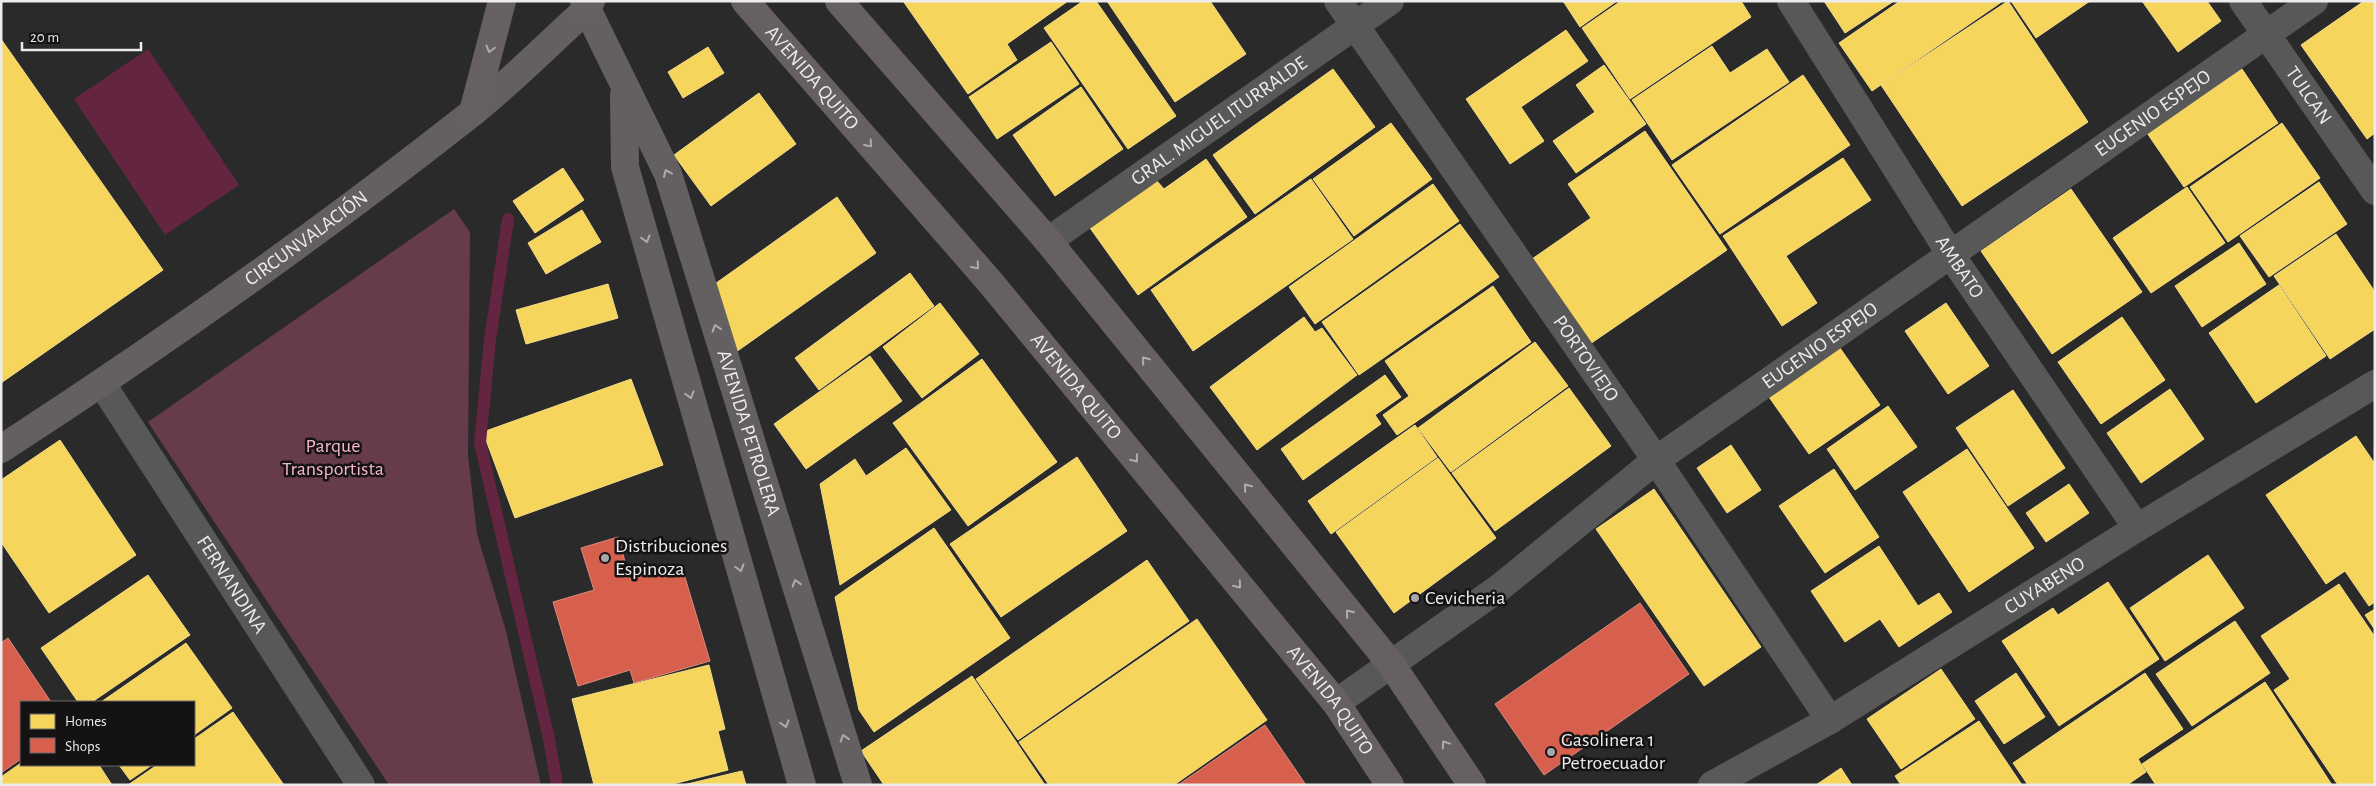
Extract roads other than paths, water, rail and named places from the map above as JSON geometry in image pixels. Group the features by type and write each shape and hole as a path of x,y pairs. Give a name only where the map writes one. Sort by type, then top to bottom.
{"highway":[{"path":"473,112 502,1"},
{"name":"AVENIDA QUITO","path":"745,1 990,282 1336,703 1390,785"},
{"path":"839,1 1048,241 1391,664 1472,785"}],"main road":[{"name":"CIRCUNVALACIÓN","path":"1,449 102,384 319,229 473,112 587,4"},
{"name":"AVENIDA PETROLERA","path":"587,4 624,88 668,174 858,785"},
{"name":"AVENIDA PETROLERA","path":"624,88 625,167 802,785"}],"street":[{"name":"PORTOVIEJO","path":"1338,1 1656,460 1830,720"},
{"name":"GRAL. MIGUEL ITURRALDE","path":"1048,241 1390,1"},
{"name":"AMBATO","path":"1791,1 1951,255 2138,528"},
{"name":"TULCAN","path":"2242,1 2375,191"},
{"name":"EUGENIO ESPEJO","path":"1336,703 1499,588 1656,460 2314,1"},
{"name":"FERNANDINA","path":"102,384 361,785"},
{"name":"CUYABENO","path":"1712,785 1830,720 2138,528 2375,384"}],"waterway":[{"path":"508,219 490,340 480,443 549,739 557,785"}],"place":[{"name":"Distribuciones Espinoza","path":"605,558"},
{"name":"Cevicheria","path":"1415,598"},
{"name":"Gasolinera 1 Petroecuador","path":"1551,752"}],"park label":[{"name":"Parque Transportista","path":"333,458"}]}
